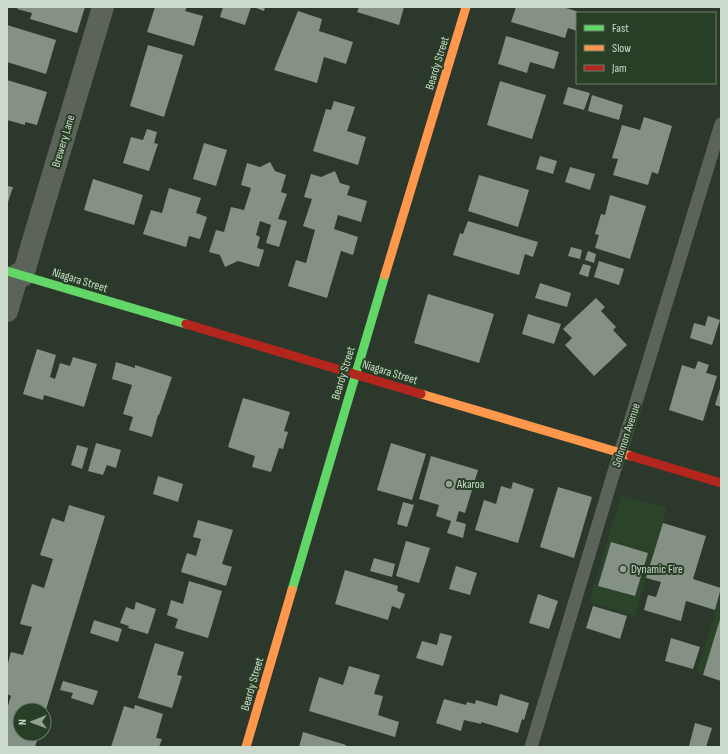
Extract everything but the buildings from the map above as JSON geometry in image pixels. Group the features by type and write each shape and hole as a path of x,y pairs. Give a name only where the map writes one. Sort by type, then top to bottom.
{"street":[{"name":"Brewery Lane","path":"7,311 16,273 32,244 103,7"},
{"name":"Beardy Street","path":"246,747 355,374 466,7"},
{"name":"Niagara Street","path":"16,273 721,483"}],"lane":[{"name":"Solomon Avenue","path":"531,747 721,124"}],"shaded area":[{"path":"621,495 667,508 635,616 589,602"},
{"path":"721,592 721,681 697,673"}],"traffic: fast":[{"path":"7,271 186,324"},
{"path":"292,590 385,275"}],"traffic: slow":[{"path":"385,275 466,7"},
{"path":"421,394 631,456"},
{"path":"246,747 292,590"}],"traffic: jam":[{"path":"186,324 421,394"},
{"path":"631,456 721,483"}],"place":[{"name":"Akaroa","path":"449,484"},
{"name":"Dynamic Fire","path":"623,569"}]}
